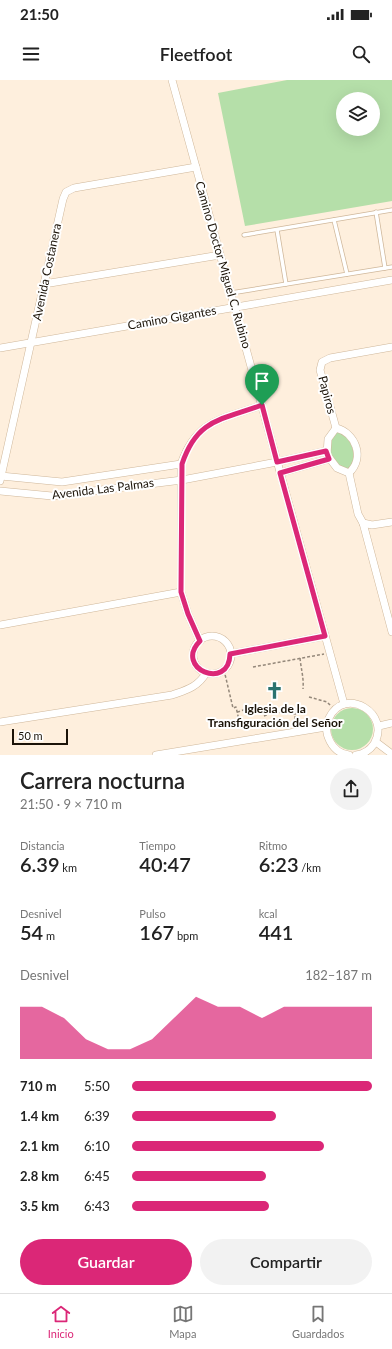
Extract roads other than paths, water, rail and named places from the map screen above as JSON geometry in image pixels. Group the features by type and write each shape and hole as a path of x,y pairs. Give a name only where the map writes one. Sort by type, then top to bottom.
{"street":[{"name":"Camino Doctor Miguel C. Rubino","path":"172,80 344,704"},
{"name":"Avenida Costanera","path":"1,479 63,199 66,192 74,188 196,167"},
{"path":"44,284 220,255"},
{"name":"Camino Gigantes","path":"0,348 392,280"},
{"name":"Papiros","path":"336,428 320,370 322,362 330,358 392,347"},
{"path":"200,641 188,614 181,592 182,464 187,447 198,432 208,424 262,405"},
{"name":"Papiros","path":"326,451 328,439 336,428"},
{"name":"Papiros","path":"336,428 349,433 354,441 357,460 354,468 348,473"},
{"path":"277,462 326,451 329,459 338,468 348,473 358,514 363,523 392,632"},
{"path":"280,473 329,459"},
{"name":"Avenida Las Palmas","path":"0,491 52,496 182,480 277,462"},
{"name":"Avenida Las Palmas","path":"1,479 62,482 182,464"},
{"path":"363,523 372,525 392,522"},
{"path":"0,625 181,592"},
{"path":"230,654 325,636"},
{"path":"208,637 221,639 228,645 230,654 229,663 224,670 215,674 206,673 199,669 193,657 194,648 200,641 208,637"},
{"path":"0,722 172,695 194,688 202,680 206,673"},
{"path":"349,755 339,752 333,747 329,741 326,727 330,716 335,710 344,704 359,704 366,707 377,718 379,726 376,742 371,748 360,755 356,755"},
{"path":"379,726 392,723"},
{"path":"156,755 326,727"},
{"path":"376,742 392,754"}],"lane":[{"path":"244,235 392,210"},
{"path":"376,212 385,268"},
{"path":"334,220 348,274"},
{"path":"277,230 286,284"},
{"path":"231,293 392,267"}],"place":[{"name":"Iglesia de la Transfiguración del Señor","path":"275,690"}]}
